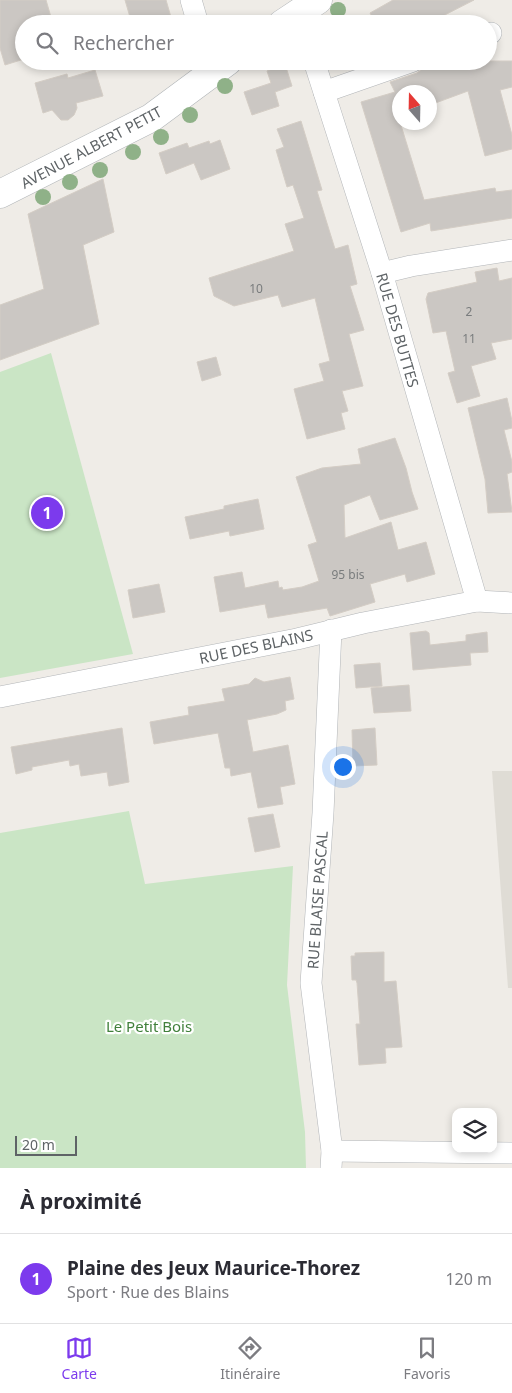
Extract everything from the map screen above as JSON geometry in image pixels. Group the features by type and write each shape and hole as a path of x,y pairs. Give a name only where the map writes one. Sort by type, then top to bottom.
{"main road":[{"path":"299,15 318,0"},
{"name":"AVENUE ALBERT PETIT","path":"0,194 151,118 201,82 212,70"}],"street":[{"path":"191,0 195,15"},
{"name":"RUE DES BUTTES","path":"317,70 382,273 477,600"},
{"path":"324,92 387,70"},
{"path":"382,273 411,266 512,250"},
{"name":"RUE DES BLAINS","path":"0,697 278,642 363,622 477,600 512,603"},
{"name":"RUE BLAISE PASCAL","path":"331,630 323,813 311,983 332,1160"},
{"path":"332,1160 512,1153"}],"shaded area":[{"path":"492,771 512,771 512,988 508,988"}],"green space":[{"path":"51,353 133,654 0,678 0,372"},
{"name":"Le Petit Bois","path":"129,811 145,884 293,866 287,985 305,1132 306,1168 0,1168 0,833"}],"building":[{"path":"0,0 46,0 50,15 15,15 15,62 5,65 0,48"},
{"path":"125,0 166,0 170,15 129,15"},
{"path":"393,0 474,0 445,15 371,15 370,13"},
{"path":"497,61 512,61 512,87 500,90 512,135 512,149 485,156 468,91 437,102 437,85 392,86 390,82 421,70 497,70"},
{"path":"95,70 103,96 76,103 77,108 74,115 68,120 61,120 52,110 43,113 35,83 67,74 68,78"},
{"path":"287,70 292,86 275,92 279,106 252,115 244,92 271,83 267,71"},
{"path":"392,93 392,130 402,130 424,200 495,188 496,192 512,190 512,218 431,231 430,223 401,232 361,102"},
{"path":"301,121 322,190 317,191 335,249 348,245 357,284 350,286 364,330 349,334 363,386 342,391 348,411 341,413 345,429 307,439 294,389 324,381 319,364 330,361 315,298 282,307 278,295 234,306 214,296 209,278 294,251 285,224 304,218 293,185 287,187 276,150 284,147 277,129"},
{"path":"220,140 230,169 201,180 194,163 166,174 159,153 187,143 189,148 209,141 210,144"},
{"path":"103,179 114,232 83,245 99,324 0,360 0,305 44,289 28,214"},
{"path":"497,268 499,281 512,278 512,339 491,343 496,359 471,366 480,396 457,403 448,373 455,371 446,331 433,333 426,299 428,293 477,282 475,272"},
{"path":"216,357 221,375 202,381 197,362"},
{"path":"507,398 512,428 504,430 512,462 512,472 507,474 512,512 488,513 485,479 468,408"},
{"path":"395,438 418,509 380,520 370,495 344,505 345,538 391,522 398,550 426,542 435,574 407,582 405,574 370,584 375,602 330,616 327,608 268,618 265,604 220,612 214,577 242,572 245,588 278,581 279,588 282,587 283,590 302,587 319,581 308,545 317,542 296,477 322,468 361,464 358,449"},
{"path":"258,499 264,529 230,536 229,531 190,539 185,517 224,509 224,506"},
{"path":"159,584 165,612 133,618 128,590"},
{"path":"426,631 429,633 430,645 466,641 466,635 487,632 488,652 470,653 471,665 413,670 410,633"},
{"path":"380,663 382,686 356,688 354,665"},
{"path":"290,677 294,699 285,701 286,710 277,714 247,720 253,752 288,745 295,784 280,787 283,804 258,808 251,772 231,776 230,768 225,768 218,733 154,744 150,722 189,715 188,707 225,701 222,689 249,684 255,678 264,682"},
{"path":"409,685 411,711 374,713 371,688"},
{"path":"122,728 129,782 109,786 107,772 81,776 79,764 70,766 69,760 32,767 32,770 16,774 11,747"},
{"path":"375,728 377,765 353,766 352,730"},
{"path":"273,814 280,847 255,852 248,818"},
{"path":"384,952 384,982 396,981 402,1047 385,1048 386,1063 359,1065 356,1024 360,1024 357,983 356,980 352,980 351,956 355,956 355,953"}],"place":[{"name":"Plaine des Jeux Maurice-Thorez","path":"47,513"}]}
